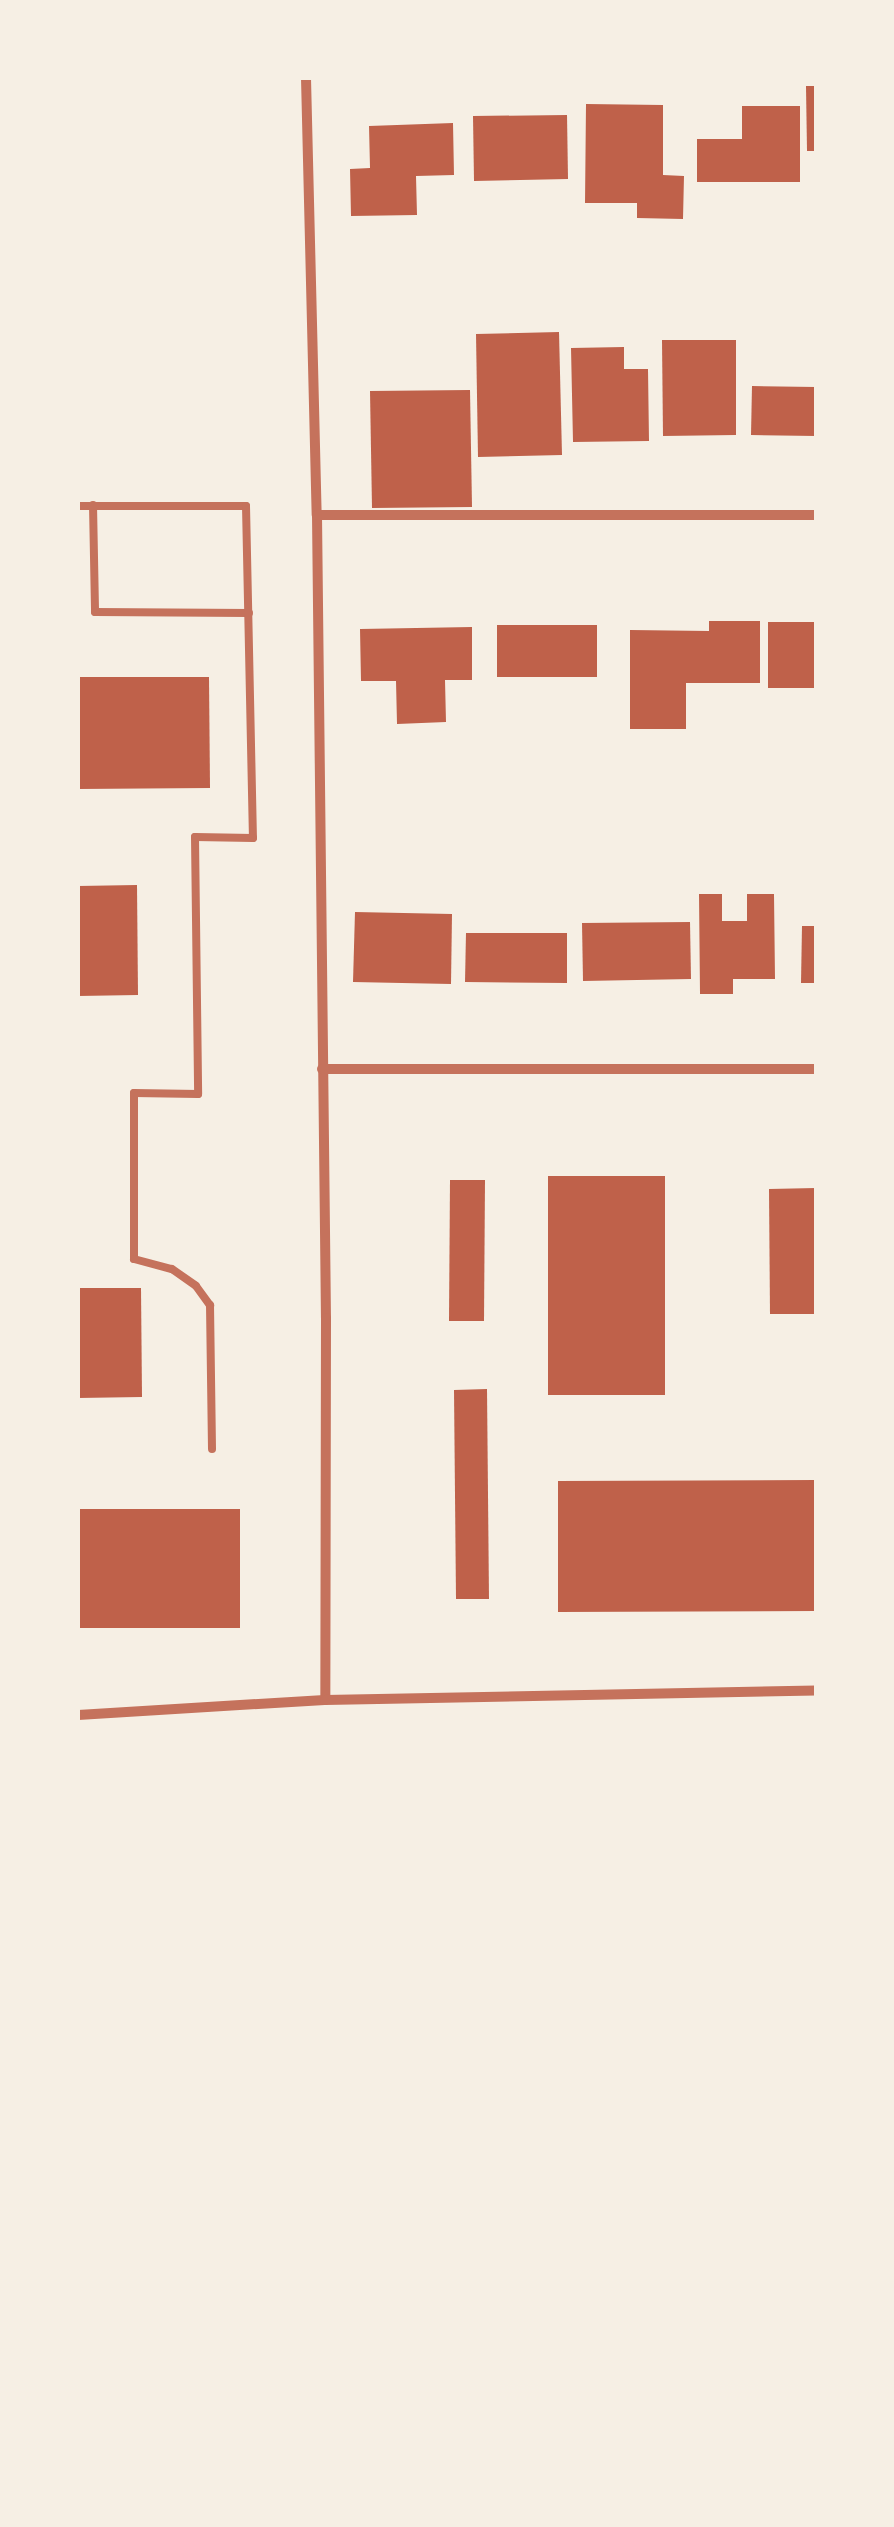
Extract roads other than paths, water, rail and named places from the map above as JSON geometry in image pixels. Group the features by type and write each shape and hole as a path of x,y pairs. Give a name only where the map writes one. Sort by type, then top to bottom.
{"street":[{"path":"306,78 317,515 325,1700"},
{"path":"317,515 816,514"},
{"path":"322,1069 816,1069"},
{"path":"78,1715 325,1700 816,1691"}],"lane":[{"path":"92,505 95,612 249,613"},
{"path":"78,506 246,506 252,838 195,837 198,1094 134,1093 134,1259 172,1270 196,1286 210,1305 212,1450"}]}
